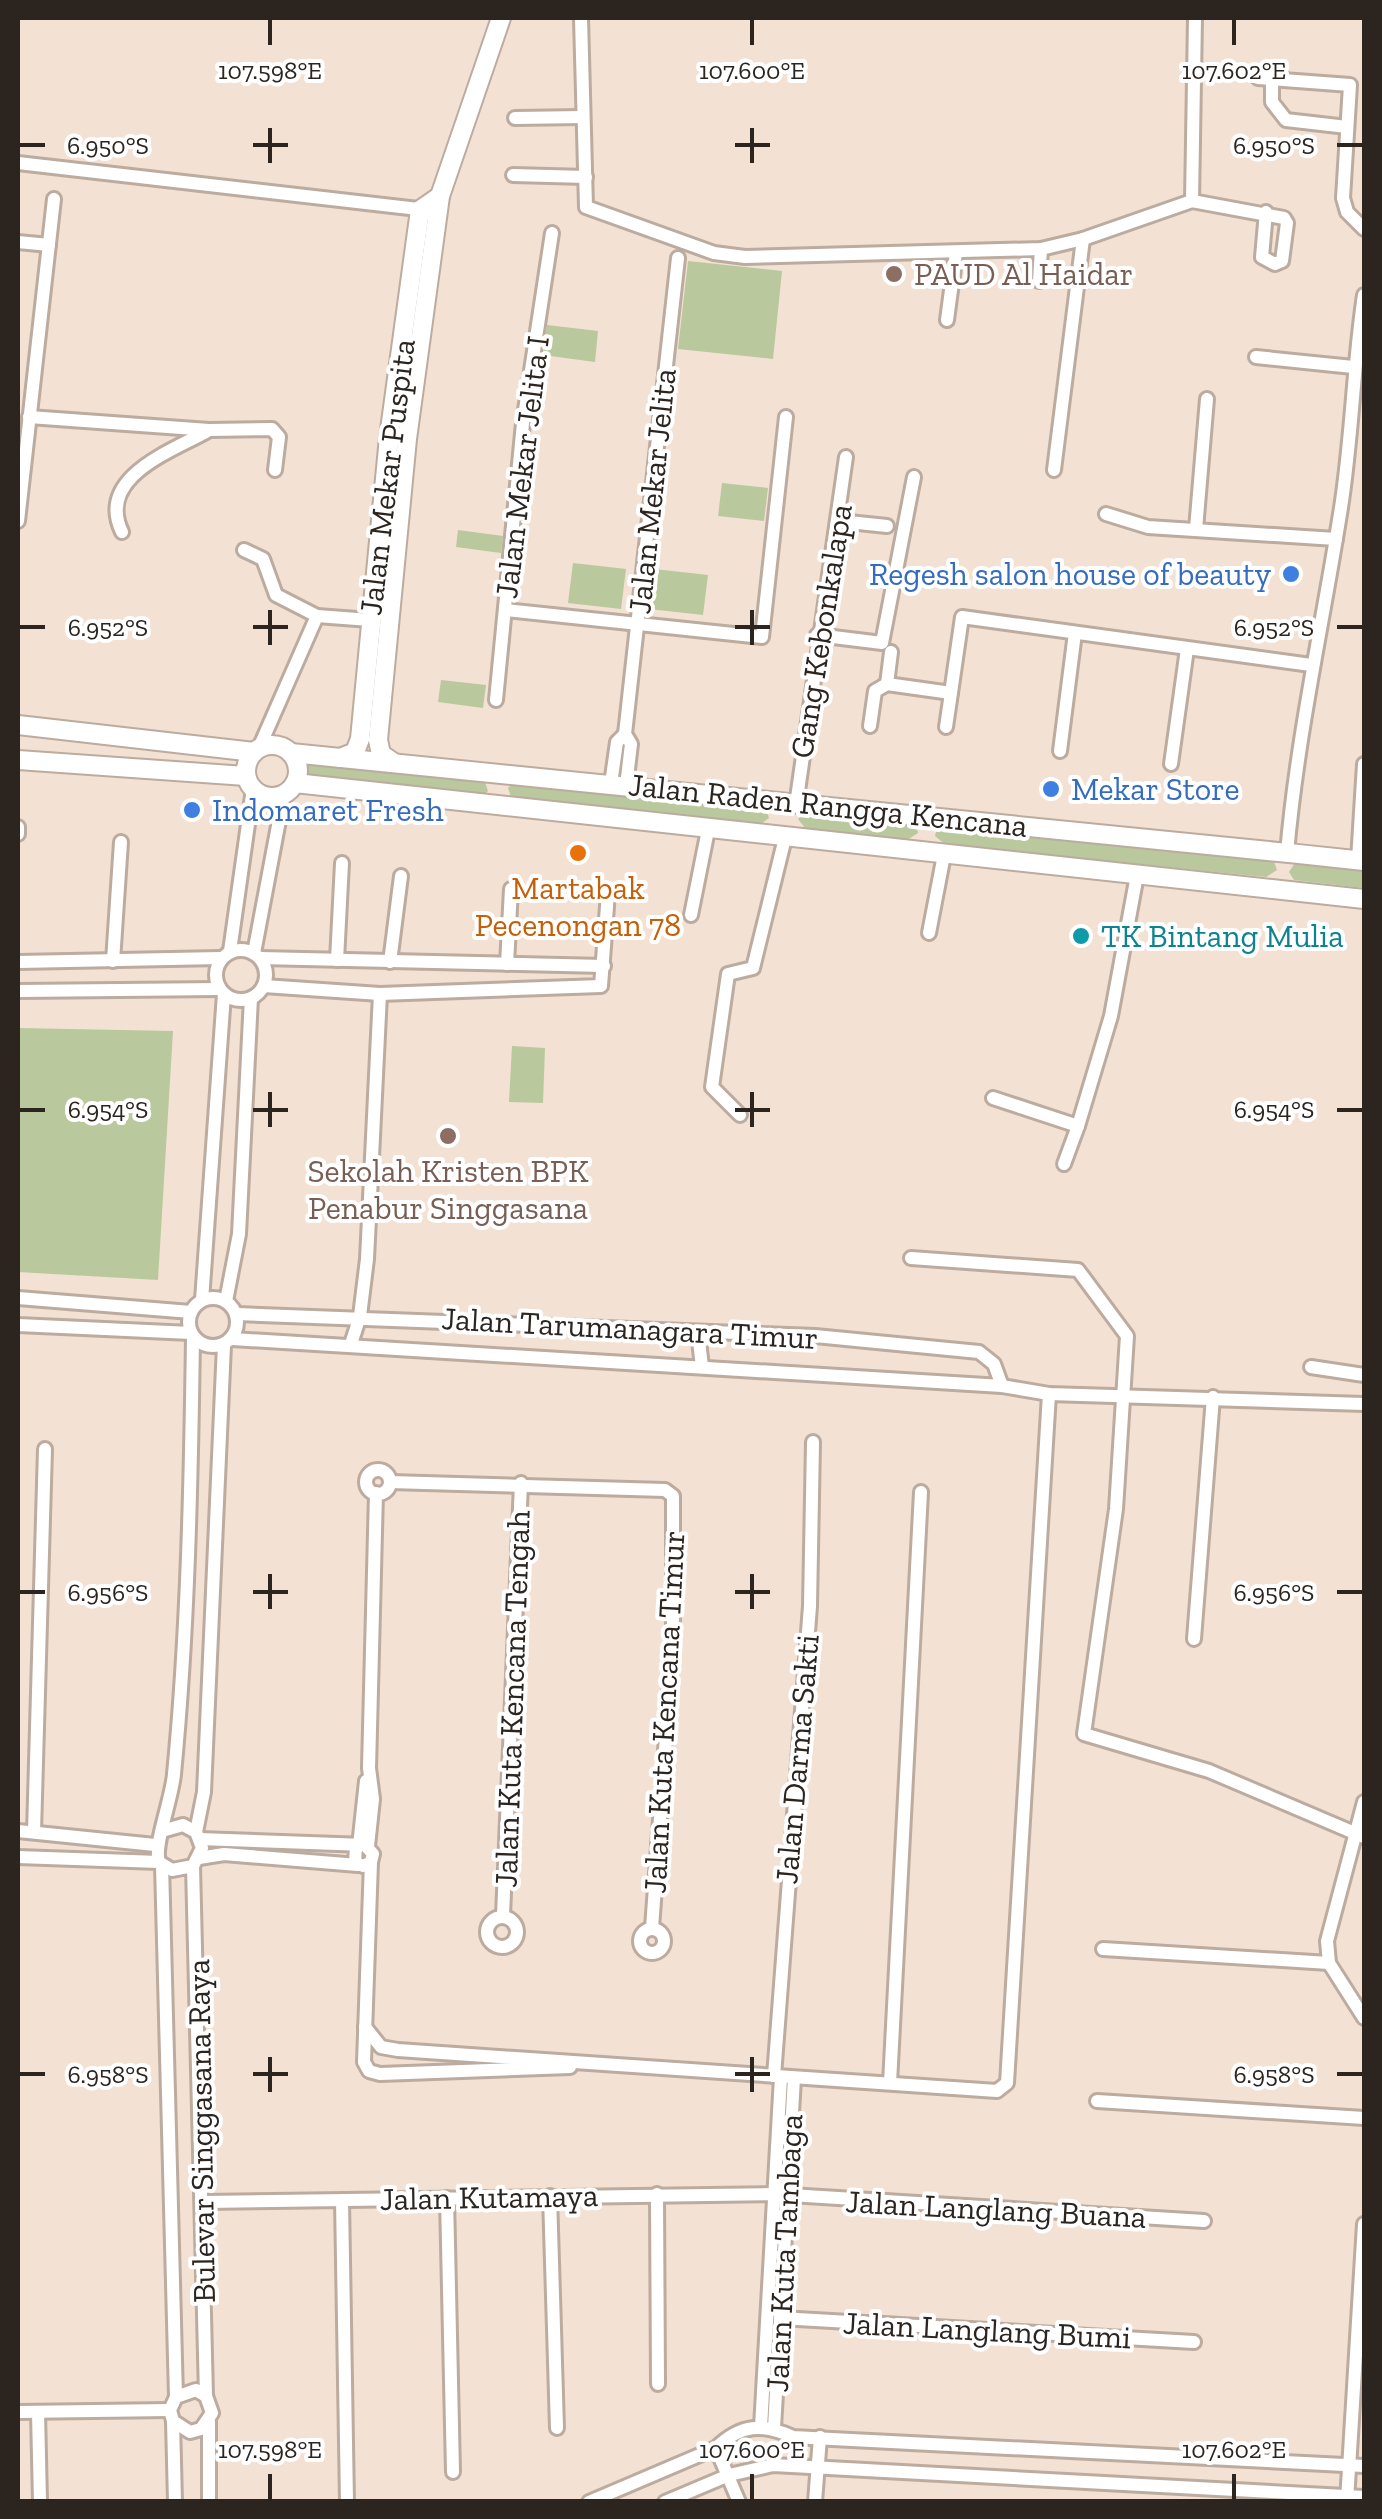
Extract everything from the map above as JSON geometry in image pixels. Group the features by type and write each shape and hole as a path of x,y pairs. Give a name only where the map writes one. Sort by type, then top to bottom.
{"street":[{"name":"Jalan Mekar Puspita","path":"340,758 350,755 359,744 370,620 440,204 501,18"},
{"path":"582,18 589,212 714,253 956,253 1041,248 1084,239 1192,200 1266,212"},
{"path":"1192,200 1195,18"},
{"path":"1346,127 1286,120 1272,102 1265,79 1346,82 1352,92 1346,127 1343,198 1348,212 1364,229"},
{"path":"515,118 584,117"},
{"path":"18,164 420,210 440,204"},
{"path":"513,174 586,177"},
{"path":"18,522 54,199"},
{"name":"Jalan Mekar Puspita","path":"394,763 381,754 378,740 398,438 420,210"},
{"name":"Jalan Mekar Jelita I","path":"496,700 523,423 552,234"},
{"path":"1054,470 1084,239"},
{"path":"18,242 49,245"},
{"path":"1039,281 1041,248"},
{"path":"946,320 956,253"},
{"name":"Jalan Mekar Jelita","path":"618,785 617,742 626,729 678,258"},
{"path":"1287,853 1311,664 1336,540 1364,295"},
{"path":"1256,357 1353,368"},
{"path":"1196,529 1206,399"},
{"path":"29,417 277,431 275,470"},
{"path":"505,610 762,637 786,417"},
{"path":"122,532 116,518 117,496 128,479 208,430"},
{"name":"Gang Kebonkalapa","path":"796,805 817,636 839,521 846,457"},
{"path":"817,636 882,643 914,478"},
{"path":"1106,514 1148,527 1336,540"},
{"path":"839,521 887,526"},
{"path":"244,550 263,559 276,595 317,616 370,620"},
{"path":"160,1863 155,1845 171,1806 178,1737 191,1312 202,1300 222,992 216,968 226,954 256,750 317,616"},
{"path":"946,727 962,617 1311,664"},
{"path":"1060,751 1076,634"},
{"path":"1171,764 1187,649"},
{"path":"887,684 891,652"},
{"path":"870,726 875,691 887,684 951,693"},
{"path":"18,724 256,750 276,745 292,753 297,762 257,955 266,974 264,986 252,998 237,1000 222,992 18,991"},
{"name":"Jalan Raden Rangga Kencana","path":"292,753 796,805 929,813 1361,860"},
{"path":"18,760 250,783 268,797 290,789"},
{"path":"1361,860 1364,764"},
{"path":"498,805 502,773"},
{"name":"Jalan Raden Rangga Kencana","path":"290,789 498,805 1364,899"},
{"path":"691,915 708,830"},
{"path":"740,1114 712,1087 728,974 752,968 770,893 776,888 785,838"},
{"path":"112,962 121,842"},
{"path":"929,934 944,855"},
{"path":"337,960 342,863"},
{"path":"1064,1164 1111,1016 1137,875"},
{"path":"390,962 401,876"},
{"path":"507,964 511,889"},
{"path":"264,986 380,994 591,989 601,986 608,893"},
{"path":"18,962 112,962 226,954 604,966"},
{"path":"351,1344 360,1316 380,994"},
{"path":"226,1301 239,1234 252,998"},
{"path":"993,1098 1078,1126"},
{"path":"911,1258 1078,1270 1127,1336 1116,1508 1084,1734 1209,1771 1360,1836"},
{"path":"18,1298 191,1312"},
{"path":"196,1862 204,1792 228,1341 238,1327 237,1314 226,1301 202,1300"},
{"name":"Jalan Tarumanagara Timur","path":"237,1314 815,1336 978,1352 994,1364 1002,1386"},
{"path":"18,1326 192,1335 213,1347 228,1341"},
{"path":"698,1332 702,1367"},
{"name":"Jalan Tarumanagara Timur","path":"228,1341 351,1344 1002,1386 1049,1394 1364,1404"},
{"path":"1311,1367 1364,1376"},
{"path":"365,2027 381,2047 398,2050 997,2090 1006,2083 1049,1394"},
{"path":"1194,1639 1213,1397"},
{"name":"Jalan Darma Sakti","path":"783,2077 810,1606 813,1442"},
{"path":"34,1832 46,1450"},
{"path":"365,1863 352,1854 361,1846 373,1798 369,1768 376,1493 366,1482 371,1472 386,1472 390,1482 386,1491 376,1493"},
{"path":"390,1482 521,1483"},
{"name":"Jalan Kuta Kencana Timur","path":"521,1483 665,1490 673,1496 673,1641 652,1928"},
{"name":"Jalan Kuta Kencana Tengah","path":"504,1916 521,1483"},
{"path":"890,2084 921,1492"},
{"path":"1364,1802 1360,1836 1331,1915 1329,1963 1364,2018"},
{"path":"162,1831 184,1825 198,1836 361,1846"},
{"path":"18,1831 155,1845"},
{"path":"18,1857 160,1863 184,1871 196,1862 224,1854 365,1863"},
{"name":"Bulevar Singgasana Raya","path":"196,1862 206,2396 211,2404 208,2422"},
{"name":"Bulevar Singgasana Raya","path":"160,1863 176,2502"},
{"path":"365,1863 364,2062 380,2074 551,2070 587,2064"},
{"path":"1104,1949 1329,1963"},
{"name":"Jalan Kuta Tambaga","path":"768,2427 780,2318 783,2077"},
{"path":"1097,2101 1364,2118"},
{"path":"657,2194 658,2384"},
{"name":"Jalan Kutamaya","path":"204,2202 657,2194 781,2196"},
{"path":"550,2196 558,2428"},
{"name":"Jalan Kuta Tambaga","path":"768,2427 781,2196"},
{"name":"Jalan Langlang Buana","path":"781,2196 1204,2221"},
{"path":"447,2198 453,2472"},
{"path":"342,2200 347,2502"},
{"path":"1347,2499 1364,2224"},
{"name":"Jalan Langlang Bumi","path":"780,2318 1194,2342"},
{"path":"18,2412 173,2409 196,2390 206,2396"},
{"path":"173,2409 190,2432 208,2422 210,2502"},
{"path":"38,2412 40,2502"},
{"path":"589,2502 716,2448 732,2433 768,2427 793,2437 1364,2466"},
{"path":"815,2502 820,2437"},
{"path":"716,2448 739,2502"},
{"path":"1171,2486 1172,2458"},
{"path":"665,2502 729,2475 773,2464 1364,2497"}],"green space":[{"path":"688,261 782,271 773,359 678,349"},
{"path":"547,325 598,331 595,362 543,355"},
{"path":"722,483 768,488 764,521 718,516"},
{"path":"458,530 503,536 501,553 456,547"},
{"path":"573,563 626,569 621,609 568,603"},
{"path":"654,569 708,575 703,615 649,609"},
{"path":"441,680 486,685 483,708 438,702"},
{"path":"311,761 484,779 488,791 482,797 306,776 305,768"},
{"path":"514,782 765,806 769,818 759,825 512,800 508,788"},
{"path":"806,812 909,820 916,824 918,833 907,840 805,828 798,819"},
{"path":"939,821 1273,859 1277,870 1266,877 946,845 935,836"},
{"path":"1297,860 1364,867 1364,888 1294,880 1289,872"},
{"path":"18,1028 173,1031 158,1280 18,1272"},
{"path":"512,1046 545,1048 543,1103 509,1102"}],"place":[{"name":"PAUD Al Haidar","path":"894,274"},
{"name":"Regesh salon house of beauty","path":"1291,574"},
{"name":"Mekar Store","path":"1051,789"},
{"name":"Indomaret Fresh","path":"192,810"},
{"name":"Martabak Pecenongan 78","path":"578,853"},
{"name":"TK Bintang Mulia","path":"1081,936"},
{"name":"Sekolah Kristen BPK Penabur Singgasana","path":"448,1136"}]}
